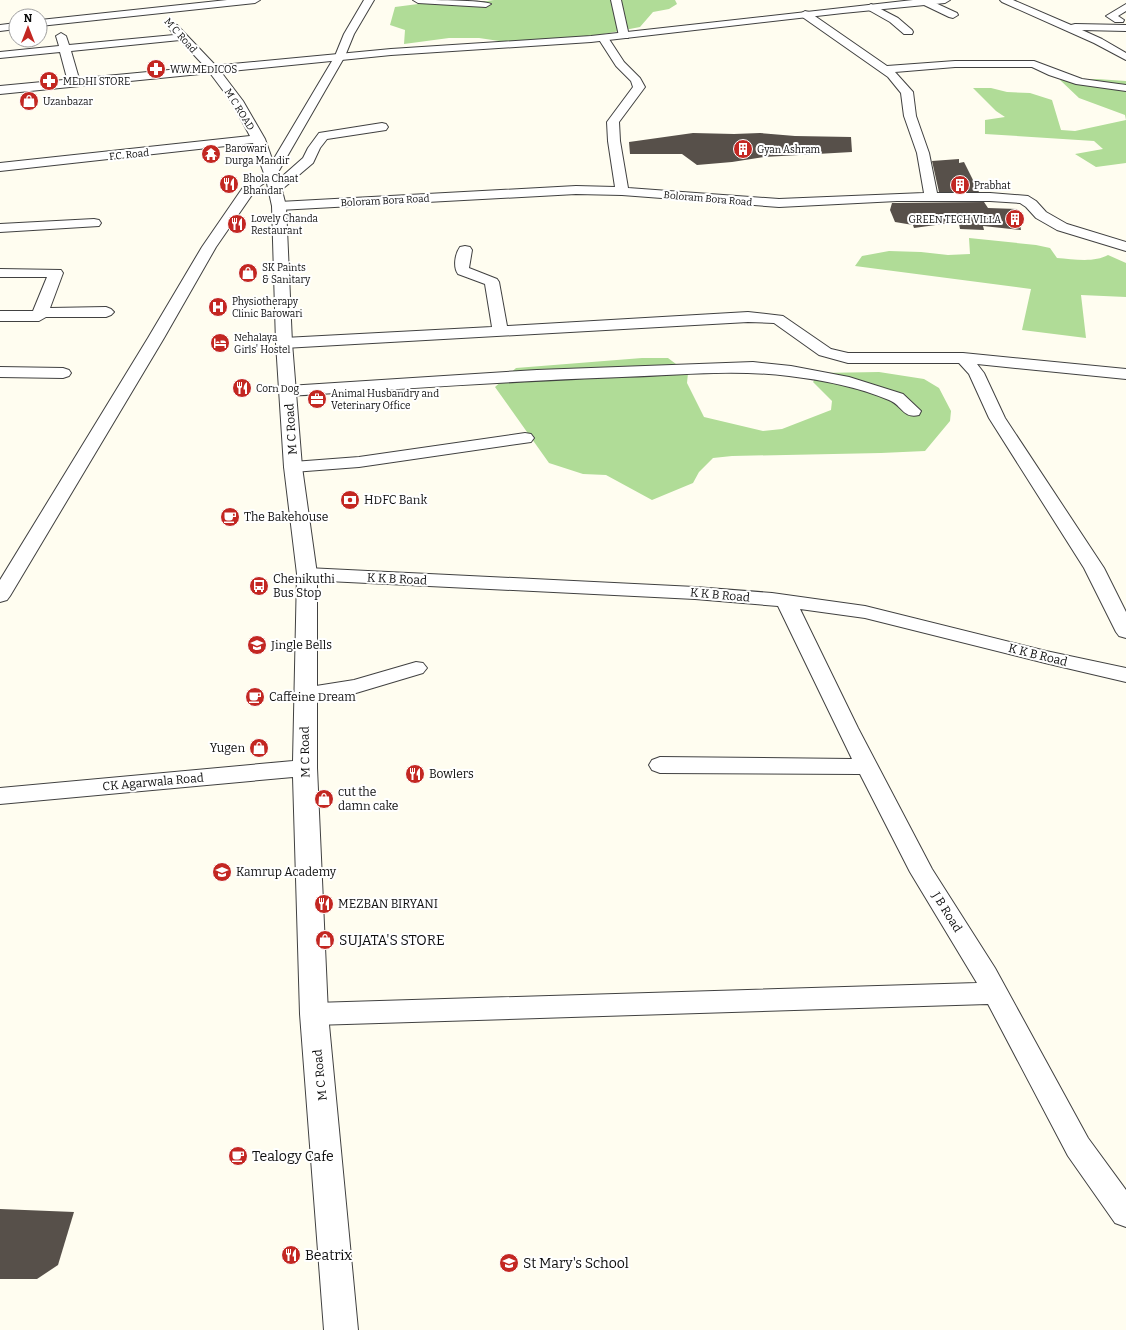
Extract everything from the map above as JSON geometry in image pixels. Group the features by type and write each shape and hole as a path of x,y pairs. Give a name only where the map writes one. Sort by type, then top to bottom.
{"street":[{"name":"M C Road","path":"152,0 182,37 213,69"},
{"path":"48,22 255,0"},
{"path":"275,189 340,56 349,34 369,0"},
{"path":"418,0 486,4"},
{"path":"616,0 624,36"},
{"path":"0,90 340,56 450,47 624,36 805,14 945,0"},
{"path":"1005,0 1098,41 1126,57"},
{"path":"929,1 953,15"},
{"path":"871,7 894,20 908,32"},
{"path":"1123,24 1111,16 1126,7"},
{"path":"805,14 892,75 907,92 910,116 922,153 931,197"},
{"path":"57,21 74,82"},
{"path":"1066,28 1123,24"},
{"path":"0,55 182,37"},
{"path":"603,38 620,64 636,80 639,88 613,122 614,141 622,191"},
{"path":"884,70 955,64 1034,64 1053,73 1080,82 1126,88"},
{"name":"M C ROAD","path":"213,69 240,105 259,139 275,189"},
{"path":"0,596 156,338 209,247 251,186 275,189 310,160 314,148 323,136 382,127"},
{"name":"F.C. Road","path":"0,167 259,139"},
{"name":"M C Road","path":"275,189 293,467 307,574 305,768 314,1014 326,1139 341,1330"},
{"name":"Boloram Bora Road","path":"275,189 622,191 779,203 931,197 1023,199 1031,204 1041,215 1062,227 1126,247"},
{"path":"0,228 94,223"},
{"path":"465,250 462,268 463,271 492,282 500,332"},
{"path":"0,273 56,273 39,316 0,316"},
{"path":"40,313 106,312"},
{"path":"284,343 748,317 778,319 825,352 848,358 963,358 1126,374"},
{"path":"963,358 976,373 997,418 1094,568 1126,632"},
{"path":"288,391 537,375 753,367 790,371 843,380 897,397 913,411"},
{"path":"0,372 62,373"},
{"path":"293,467 360,462 525,438"},
{"name":"K K B Road","path":"307,574 695,593 786,601 865,612 934,628 1044,657 1126,675"},
{"name":"J B Road","path":"786,601 847,728 922,872 995,993 1078,1147 1126,1214"},
{"path":"305,694 356,686 416,668"},
{"path":"660,765 868,767"},
{"name":"CK Agarwala Road","path":"0,796 305,768"},
{"path":"314,1014 995,993"}],"green space":[{"path":"419,0 480,2 494,0 675,0 677,4 669,9 653,12 640,27 573,40 506,42 479,38 449,38 404,44 405,30 390,25 395,7 418,4"},
{"path":"1097,79 1126,81 1126,120 1125,115 1079,98 1060,80"},
{"path":"973,88 991,88 1007,92 1030,93 1052,100 1061,130 1075,131 1126,120 1126,163 1096,167 1075,154 1103,149 1094,141 985,134 985,120 1005,117 996,111"},
{"path":"969,238 1036,245 1050,248 1057,258 1090,260 1108,255 1126,263 1126,297 1081,295 1086,338 1022,330 1031,289 855,266 862,256 889,251 948,255 970,254"},
{"path":"642,358 668,358 688,373 687,383 704,417 763,431 782,429 831,410 832,401 813,382 819,373 879,372 924,379 939,388 951,411 950,421 925,451 732,456 713,458 699,472 693,483 652,500 606,475 583,474 549,463 495,387 516,368"}],"building":[{"name":"Gyan Ashram","path":"693,133 760,133 795,136 851,137 852,152 764,157 697,165 682,154 630,154 629,142"},
{"path":"959,159 959,163 964,162 979,192 939,192 932,161"},
{"path":"984,202 988,208 1017,209 1021,230 983,226 984,230 960,229 959,224 950,223 914,228 913,225 895,222 890,210 892,203"},
{"path":"0,1209 74,1212 58,1265 37,1279 0,1279"}],"place":[{"name":"W.W.MEDICOS","path":"156,69"},
{"name":"MEDHI STORE","path":"49,81"},
{"name":"Uzanbazar","path":"29,101"},
{"name":"Gyan Ashram","path":"743,149"},
{"name":"Barowari Durga Mandir","path":"211,154"},
{"name":"Bhola Chaat Bhandar","path":"229,184"},
{"name":"Prabhat","path":"960,185"},
{"name":"GREEN TECH VILLA","path":"1015,219"},
{"name":"Lovely Chanda Restaurant","path":"237,224"},
{"name":"SK Paints & Sanitary","path":"248,273"},
{"name":"Physiotherapy Clinic Barowari","path":"218,307"},
{"name":"Nehalaya Girls' Hostel","path":"220,343"},
{"name":"Corn Dog","path":"242,388"},
{"name":"Animal Husbandry and Veterinary Office","path":"317,399"},
{"name":"HDFC Bank","path":"350,500"},
{"name":"The Bakehouse","path":"230,517"},
{"name":"Chenikuthi Bus Stop","path":"259,586"},
{"name":"Jingle Bells","path":"257,645"},
{"name":"Caffeine Dream","path":"255,697"},
{"name":"Yugen","path":"259,748"},
{"name":"Bowlers","path":"415,774"},
{"name":"cut the damn cake","path":"324,799"},
{"name":"Kamrup Academy","path":"222,872"},
{"name":"MEZBAN BIRYANI","path":"324,904"},
{"name":"SUJATA'S STORE","path":"325,940"},
{"name":"Tealogy Cafe","path":"238,1156"},
{"name":"Beatrix","path":"291,1255"},
{"name":"St Mary's School","path":"509,1263"}]}
